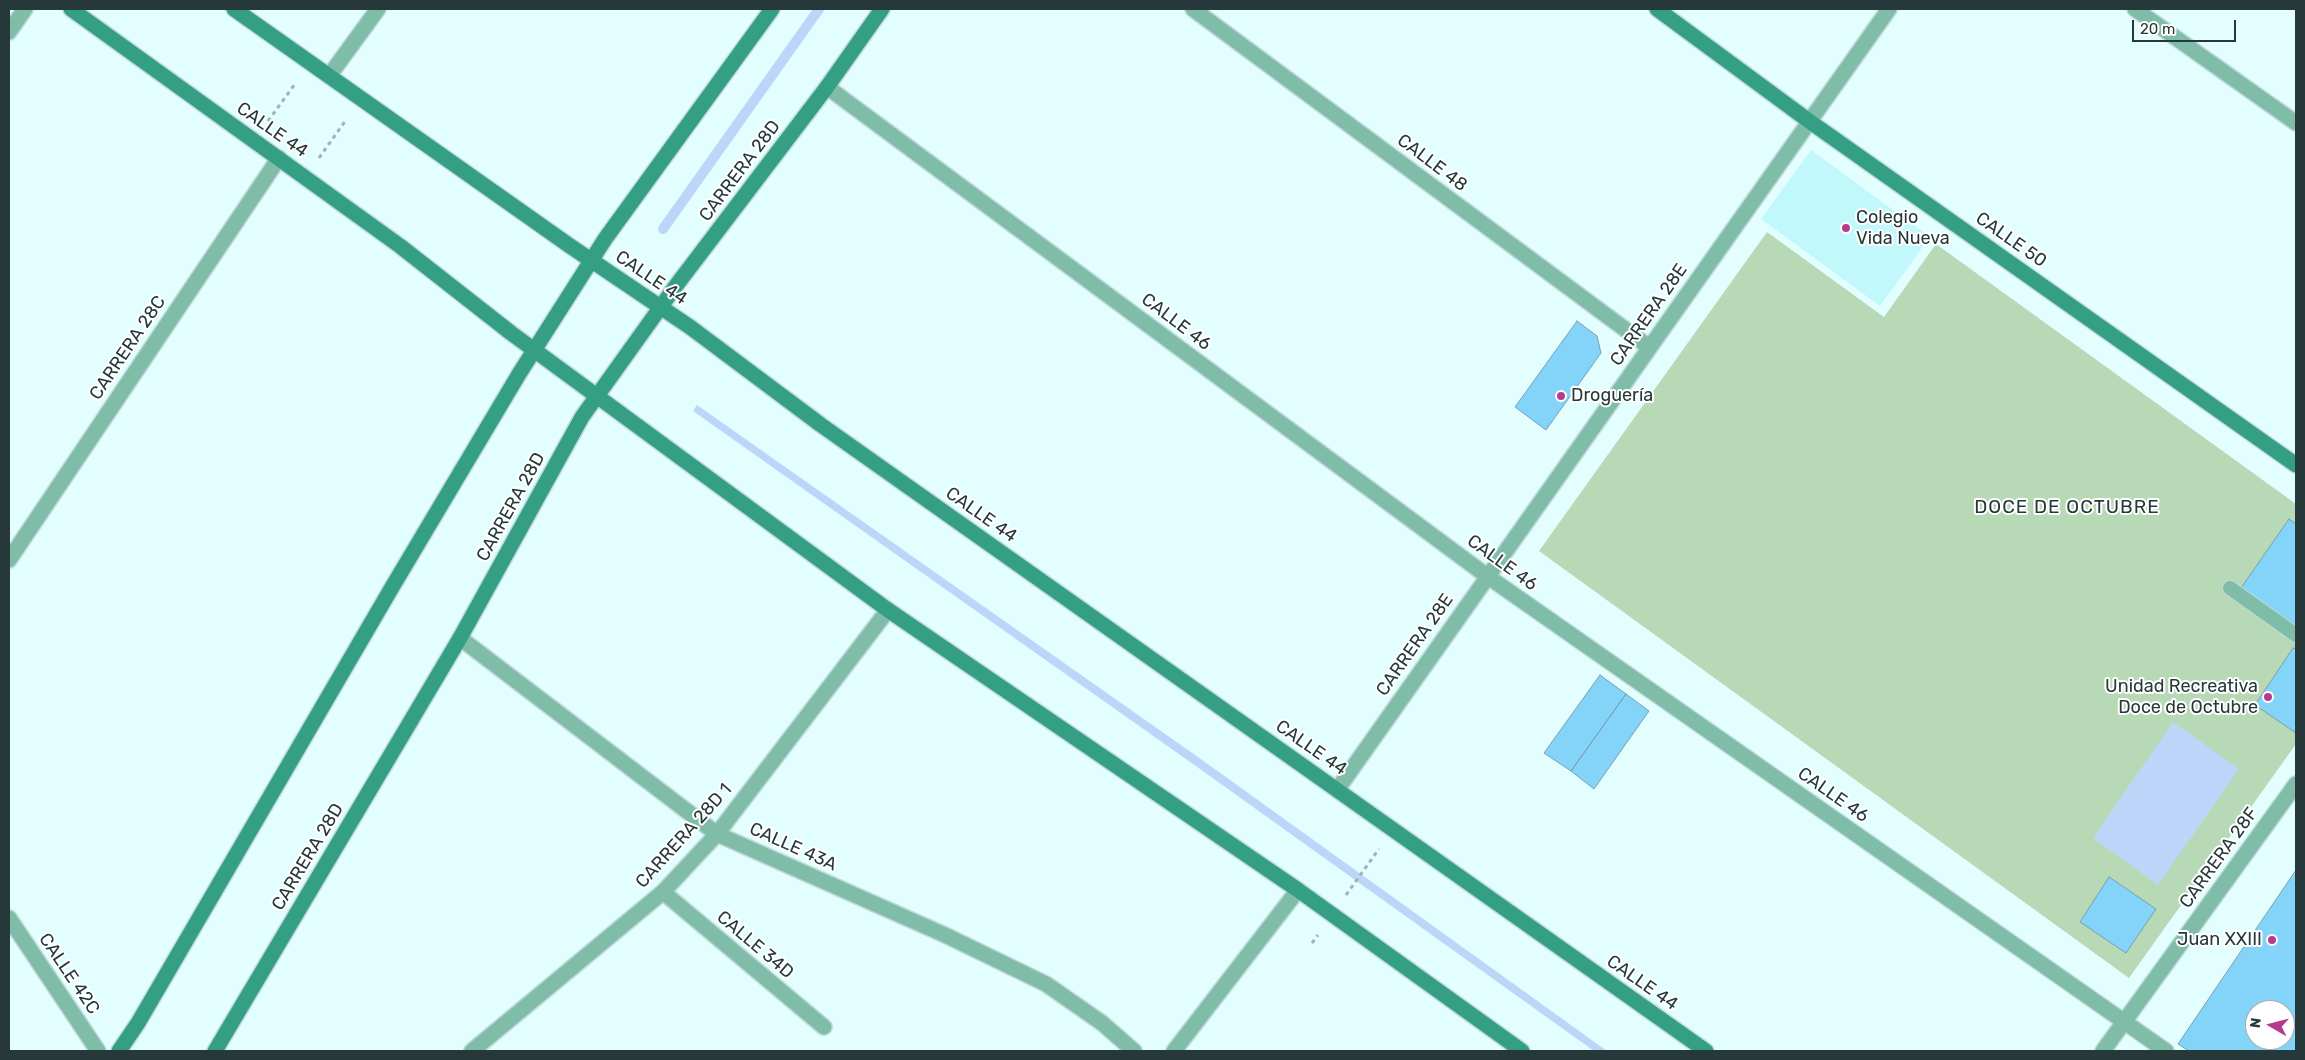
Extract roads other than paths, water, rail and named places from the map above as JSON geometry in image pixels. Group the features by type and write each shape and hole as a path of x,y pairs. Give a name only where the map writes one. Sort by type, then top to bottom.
{"main road":[{"name":"CALLE 44","path":"71,9 305,176 535,350 888,610 1298,890 1522,1051"},
{"name":"CALLE 44","path":"234,9 593,262 660,307 837,436 1706,1051"},
{"path":"118,1051 138,1023 391,589 535,350 593,262 605,240 772,9"},
{"name":"CARRERA 28D","path":"215,1051 460,638 582,417 660,307 827,87 882,9"},
{"name":"CALLE 50","path":"1657,9 1810,121 2296,465"}],"street":[{"path":"9,32 25,9"},
{"path":"329,76 378,9"},
{"name":"CALLE 48","path":"1193,9 1649,347"},
{"name":"CARRERA 28E","path":"1337,790 1889,9"},
{"path":"2135,9 2296,123"},
{"name":"CALLE 46","path":"827,87 1487,576 2166,1051"},
{"name":"CARRERA 28C","path":"9,560 279,158"},
{"name":"CARRERA 28D 1","path":"472,1051 663,892 717,834 888,610"},
{"name":"CALLE 43A","path":"460,638 717,834 945,934 1046,984 1102,1023 1134,1051"},
{"name":"CARRERA 28F","path":"2103,1051 2296,784"},
{"path":"1174,1051 1298,890"},
{"name":"CALLE 34D","path":"663,892 824,1027"},
{"name":"CALLE 42C","path":"9,918 98,1051"}],"lane":[{"path":"2230,588 2296,634"}],"waterway":[{"path":"663,229 819,9"}],"place":[{"name":"Colegio Vida Nueva","path":"1846,228"},
{"name":"Droguería","path":"1561,396"},
{"name":"Unidad Recreativa Doce de Octubre","path":"2268,697"},
{"name":"Juan XXIII","path":"2272,940"}],"district":[{"name":"DOCE DE OCTUBRE","path":"2067,508"}]}
